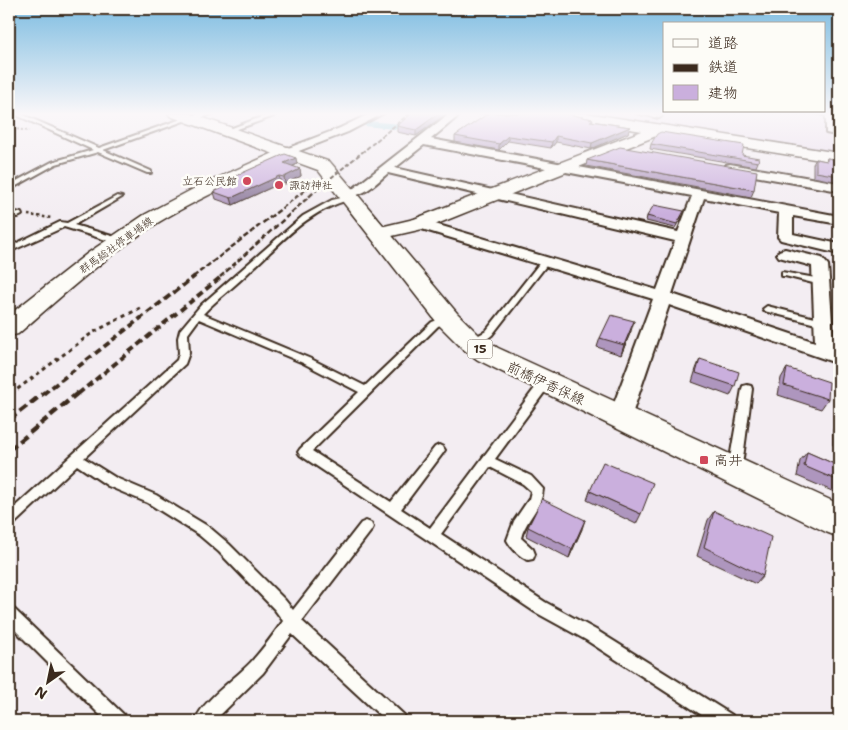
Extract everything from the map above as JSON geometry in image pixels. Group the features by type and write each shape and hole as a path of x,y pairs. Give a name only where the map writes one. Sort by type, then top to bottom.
{"main road":[{"name":"前橋伊香保線","path":"273,147 321,164 330,171 448,319 472,343 496,359 839,521"},
{"path":"784,147 839,158"},
{"path":"379,233 420,224 617,148"},
{"name":"群馬総社停車場線","path":"9,328 120,241 168,209 287,152"}],"street":[{"path":"287,152 300,147"},
{"path":"349,196 414,147"},
{"path":"454,147 839,220"},
{"path":"617,148 636,151"},
{"path":"714,165 839,186"},
{"path":"385,169 683,238"},
{"path":"620,417 699,194"},
{"path":"786,210 786,237 839,249"},
{"path":"420,224 663,297 839,358"},
{"path":"785,254 816,261 820,265 825,347 823,352"},
{"path":"821,280 839,282"}],"lane":[{"path":"91,147 149,172"},
{"path":"9,188 51,164 106,147"},
{"path":"9,520 181,362 185,352 184,334 198,315 294,226 321,209 349,196"},
{"path":"9,250 119,197"},
{"path":"9,213 18,215"},
{"path":"66,224 120,241"},
{"path":"472,343 488,333 545,262"},
{"path":"785,274 821,280"},
{"path":"767,309 824,323"},
{"path":"198,315 307,361 367,391"},
{"path":"448,319 436,324 304,452 540,607 591,635 726,721"},
{"path":"432,536 545,382"},
{"path":"733,471 737,458 746,389"},
{"path":"392,510 439,450"},
{"path":"76,460 112,482 152,499 204,531 238,562 280,605 298,629 398,721"},
{"path":"488,460 528,480 537,489 536,498 515,531 514,540 528,554"},
{"path":"203,721 212,710 257,668 366,527"},
{"path":"9,614 118,721"}],"path":[{"path":"18,215 45,216 66,224"},
{"path":"9,395 92,333 140,308"}],"shaded area":[{"path":"796,147 839,147 839,154"}],"building":[{"path":"620,147 757,171 754,190 587,160"},
{"path":"669,147 744,147 742,155 759,158 758,162"},
{"path":"285,154 296,158 284,163 300,169 284,177 279,176 231,198 214,192 239,179 233,177"},
{"path":"827,158 839,160 839,176 816,172 816,159 827,161"},
{"path":"654,205 684,211 677,224 647,216"},
{"path":"611,315 634,321 624,345 600,338"},
{"path":"700,359 739,372 735,386 696,373"},
{"path":"787,368 829,382 828,399 784,385"},
{"path":"807,452 839,466 839,481 804,466"},
{"path":"603,462 653,483 641,514 590,491"},
{"path":"542,499 585,520 572,549 528,527"},
{"path":"714,511 771,537 763,576 704,547"}],"railway":[{"path":"321,186 368,147"},
{"path":"312,186 319,180"},
{"path":"193,277 313,184"},
{"path":"220,277 323,184"},
{"path":"43,394 195,276"},
{"path":"78,394 222,276"},
{"path":"9,420 45,392"},
{"path":"9,450 79,392"}],"place":[{"name":"立石公民館","path":"247,181"},
{"name":"諏訪神社","path":"279,185"},
{"name":"高井","path":"704,460"}]}
